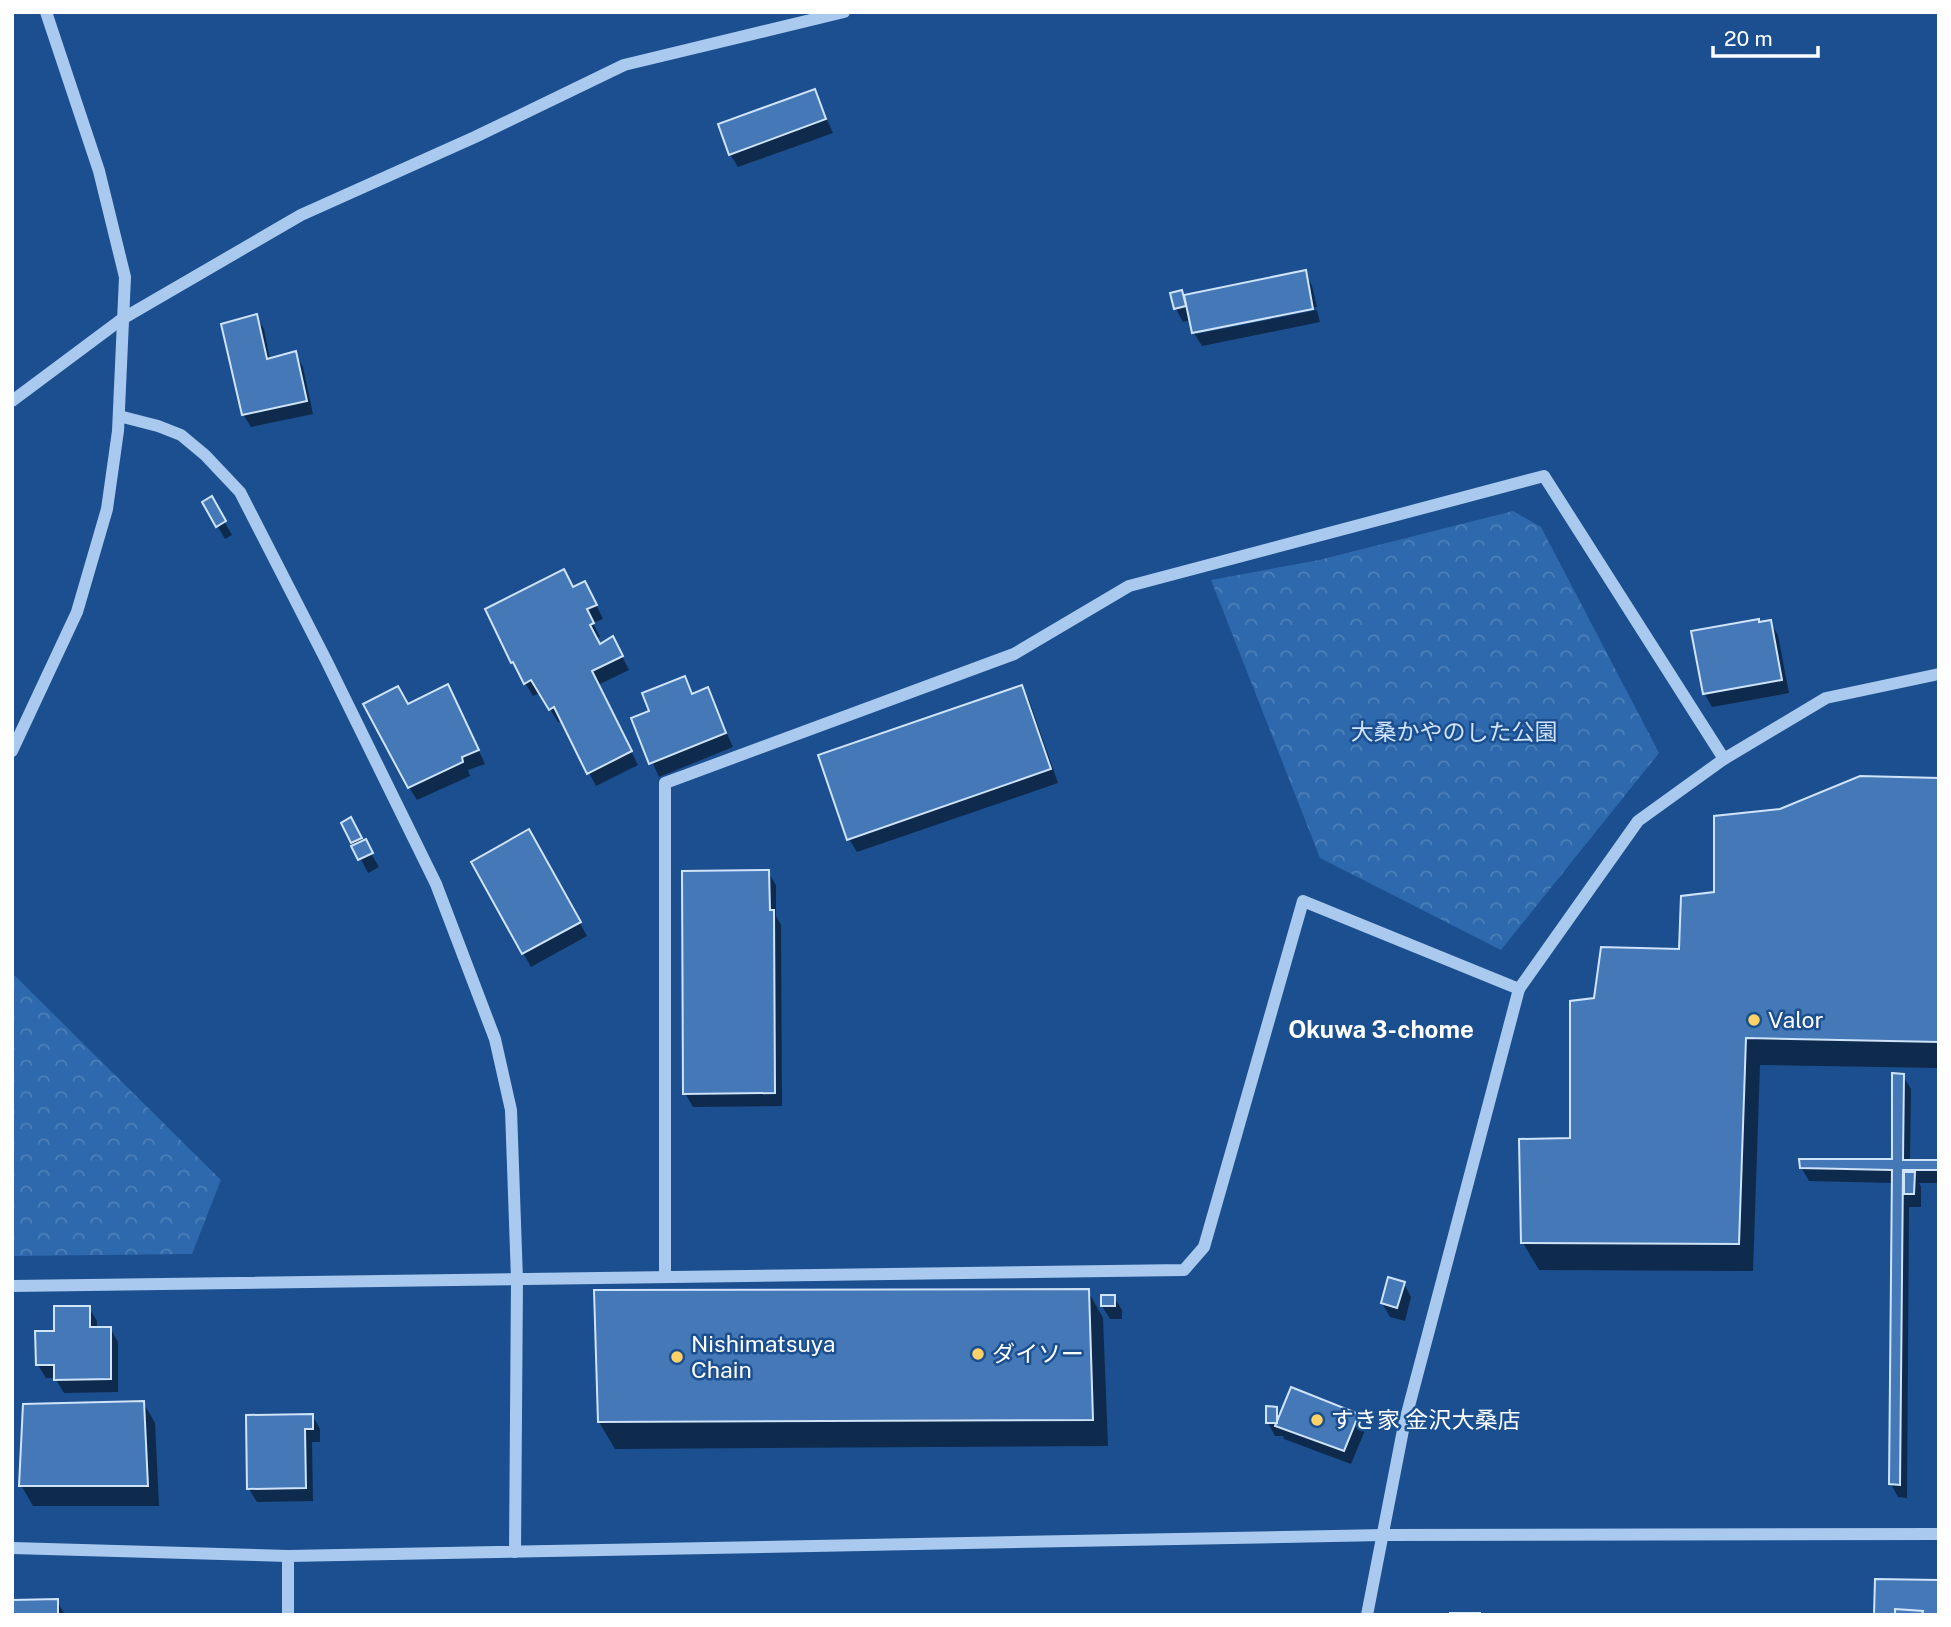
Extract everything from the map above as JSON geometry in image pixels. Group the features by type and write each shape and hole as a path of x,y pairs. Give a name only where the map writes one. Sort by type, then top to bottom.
{"street":[{"path":"12,751 78,611 107,509 119,416 125,277 99,172 46,12"},
{"path":"12,401 122,319 301,215 475,137 624,65 844,12"},
{"path":"119,416 181,435 205,455 240,492 436,884 495,1039 511,1110 517,1279 516,1552"},
{"path":"665,1277 665,783 1014,654 1129,586 1544,476 1724,759"},
{"path":"1367,1615 1404,1425 1519,989 1638,821 1724,759 1826,698 1939,674"},
{"path":"12,1286 1184,1270 1204,1247 1303,901 1519,989"},
{"path":"12,1548 288,1556 1384,1535 1939,1534"},
{"path":"288,1556 288,1615"}],"green space":[{"name":"大桑かやのした公園","path":"1513,511 1541,527 1659,753 1501,950 1320,858 1211,580 1319,560"},
{"path":"12,973 221,1180 192,1254 12,1256"}],"building":[{"path":"815,89 826,119 729,155 718,124"},
{"path":"1306,270 1313,309 1192,333 1184,295"},
{"path":"1182,290 1186,306 1174,309 1170,293"},
{"path":"257,314 267,359 296,351 307,401 242,415 221,324"},
{"path":"212,496 226,521 216,527 202,502"},
{"path":"564,569 573,587 585,581 597,605 587,609 594,623 590,625 600,644 613,636 623,656 592,671 632,751 587,774 554,707 549,710 531,680 524,684 485,609"},
{"path":"1759,619 1759,622 1771,620 1782,680 1703,694 1691,631"},
{"path":"685,676 692,694 708,687 726,733 649,764 631,718 649,711 642,693"},
{"path":"448,684 479,750 462,757 463,762 408,788 363,704 398,686 408,704"},
{"path":"1022,685 1051,769 847,840 818,755"},
{"name":"Valor","path":"1860,776 1939,778 1939,1042 1746,1038 1739,1244 1521,1243 1519,1139 1570,1138 1570,1001 1594,998 1601,947 1679,949 1681,896 1714,892 1714,816 1780,809"},
{"path":"351,817 362,838 351,843 341,823"},
{"path":"529,829 581,922 522,954 471,862"},
{"path":"366,839 373,853 358,860 351,846"},
{"path":"769,870 770,910 774,910 775,1093 683,1094 682,871"},
{"path":"1892,1073 1904,1074 1903,1160 1939,1160 1939,1170 1903,1170 1900,1485 1889,1484 1892,1170 1800,1168 1799,1159 1892,1159"},
{"path":"1904,1172 1915,1172 1914,1194 1904,1194"},
{"path":"1388,1277 1405,1282 1397,1308 1381,1303"},
{"path":"1089,1289 1093,1420 598,1422 594,1290"},
{"path":"1101,1295 1115,1295 1115,1306 1101,1306"},
{"path":"54,1306 90,1306 90,1327 111,1327 111,1379 54,1380 54,1365 36,1365 35,1331 54,1331"},
{"name":"すき家 金沢大桑店","path":"1291,1387 1359,1414 1344,1451 1275,1426"},
{"path":"144,1401 148,1486 19,1486 23,1404"},
{"path":"1266,1406 1277,1407 1277,1423 1266,1423"},
{"path":"313,1414 313,1429 305,1429 306,1488 247,1489 246,1415"},
{"path":"1875,1579 1939,1580 1939,1615 1874,1615"},
{"path":"58,1599 58,1615 12,1615 12,1600"},
{"path":"1895,1609 1923,1611 1922,1615 1895,1615"},
{"path":"1480,1613 1480,1615 1450,1615"}],"place":[{"name":"Valor","path":"1754,1020"},
{"name":"ダイソー","path":"978,1354"},
{"name":"Nishimatsuya Chain","path":"677,1357"},
{"name":"すき家 金沢大桑店","path":"1317,1420"}],"district":[{"name":"Okuwa 3-chome","path":"1381,1030"}]}
